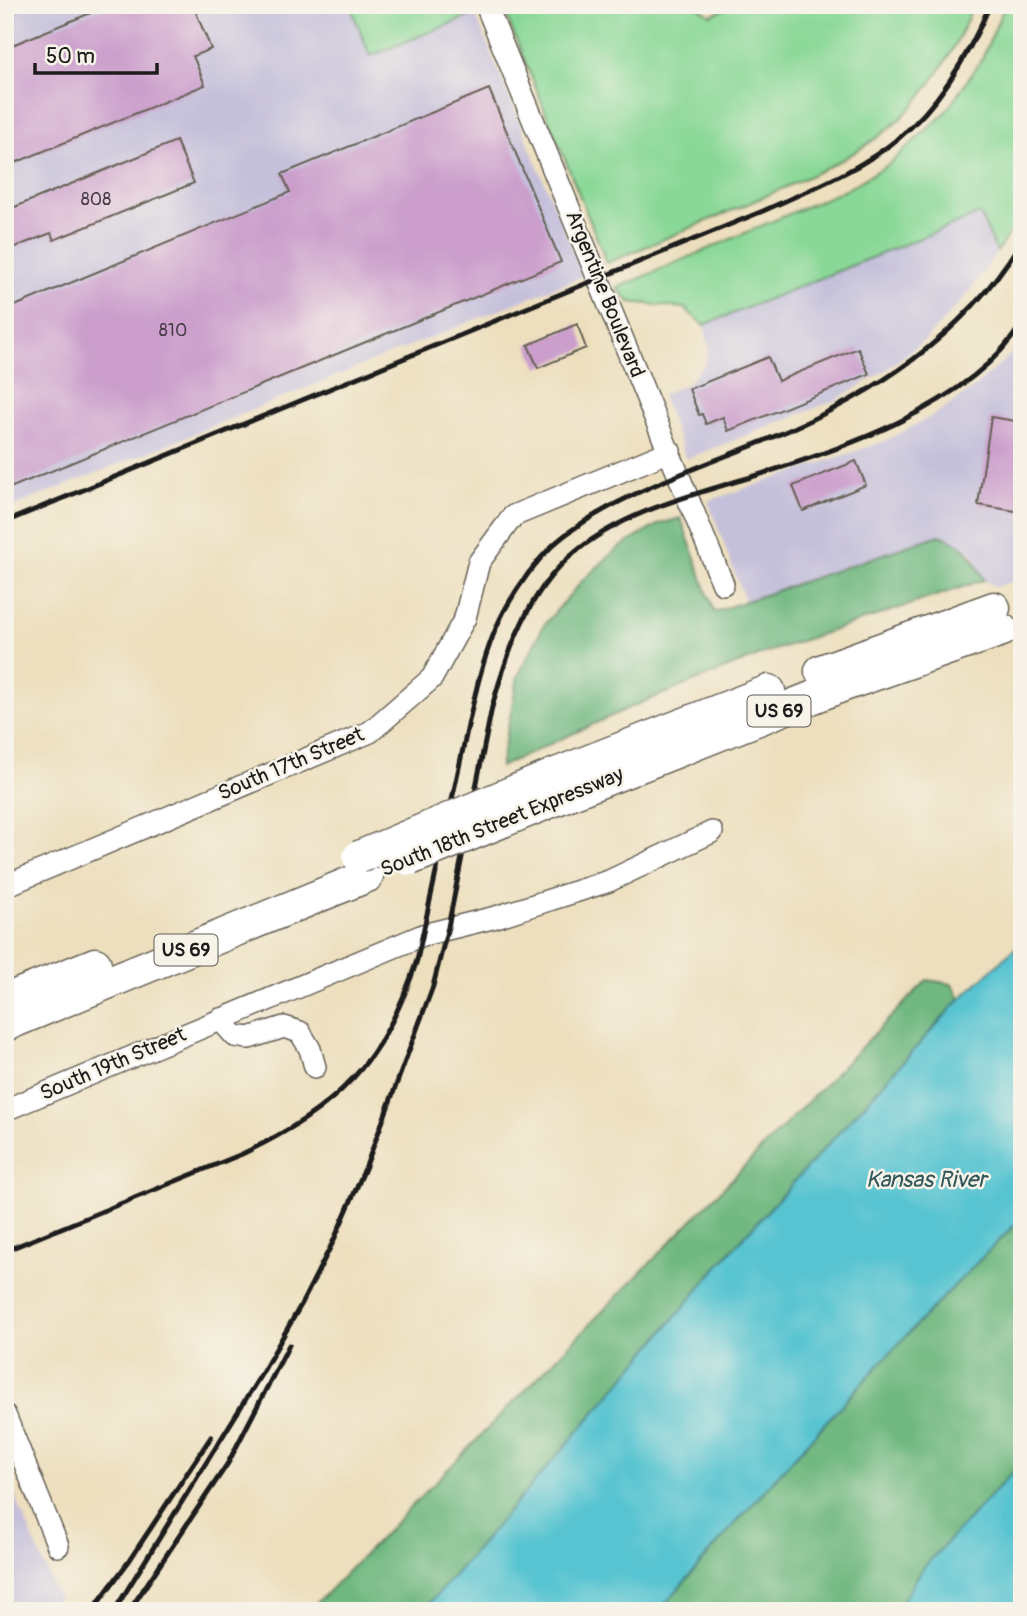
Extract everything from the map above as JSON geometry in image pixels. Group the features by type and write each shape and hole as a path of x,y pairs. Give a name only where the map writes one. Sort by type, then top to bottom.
{"highway":[{"name":"South 18th Street Expressway","path":"5,1024 363,866 555,787 859,656 998,619"},
{"name":"South 18th Street Expressway","path":"5,1000 363,866"}],"street":[{"name":"Argentine Boulevard","path":"486,5 723,584"},
{"name":"South 17th Street","path":"5,886 370,732 432,678 465,618 479,562 513,516 670,451"},
{"name":"South 19th Street","path":"5,1110 423,935 496,917 609,881 712,832"},
{"path":"220,1019 234,1036 249,1038 284,1027 300,1032 310,1049 315,1067"},
{"path":"5,1415 58,1546"}],"shaded area":[{"path":"5,5 350,5 371,56 475,14 583,276 5,510"},
{"path":"980,214 997,252 966,296 926,339 883,372 836,400 686,459 662,395 688,383 705,363 709,347 704,325"},
{"path":"1022,339 1022,579 995,587 984,580 972,553 939,535 745,601 708,501 883,442 934,415 970,391 1013,352"},
{"path":"5,1471 58,1598 40,1611 5,1611"}],"green space":[{"path":"350,5 472,5 475,14 370,56"},
{"path":"502,5 696,5 710,15 734,5 972,5 953,49 923,94 902,117 867,144 786,187 607,263"},
{"path":"1005,5 1022,5 1022,212 997,252 980,214 704,325 684,308 630,302 617,288 847,189 889,164 944,114 982,59"},
{"path":"681,518 714,612 939,535 968,551 984,580 768,652 631,707 500,767 518,676 544,625 581,582 617,549 659,524"},
{"path":"927,980 952,984 960,999 724,1259 423,1611 309,1611"},
{"path":"1022,1218 1022,1462 923,1568 896,1611 659,1611 836,1411"}],"water":[{"name":"Kansas River","path":"1022,942 1022,1218 836,1411 659,1611 423,1611 724,1259 960,999"},
{"path":"1022,1462 1022,1611 896,1611 923,1568"}],"building":[{"path":"110,5 193,5 211,49 193,56 205,85 5,167 5,48"},
{"path":"489,89 561,262 5,490 5,310 290,192 282,174"},
{"path":"176,141 194,183 54,240 51,233 5,251 5,211"},
{"path":"577,324 586,348 538,368 528,345"},
{"path":"858,348 869,374 728,431 723,417 706,424 702,414 699,415 689,389 768,357 778,381"},
{"path":"991,417 1022,422 1022,512 978,505"},
{"path":"856,461 866,485 803,511 793,486"}],"railway":[{"path":"5,522 763,211 852,169 885,149 915,124 928,109 963,59 990,5"},
{"path":"5,1251 242,1154 305,1119 353,1078 389,1027 417,960 479,680 499,622 533,568 551,547 598,513 657,484 810,420 881,382 914,359 973,305 999,274 1022,240"},
{"path":"114,1611 262,1373 302,1303 333,1242 366,1166 433,986 448,927 497,688 518,632 548,580 580,548 622,522 669,503 856,441 934,403 969,380 999,353 1022,323"},
{"path":"129,1611 228,1463 289,1345"},
{"path":"92,1611 129,1561 211,1437"}]}
